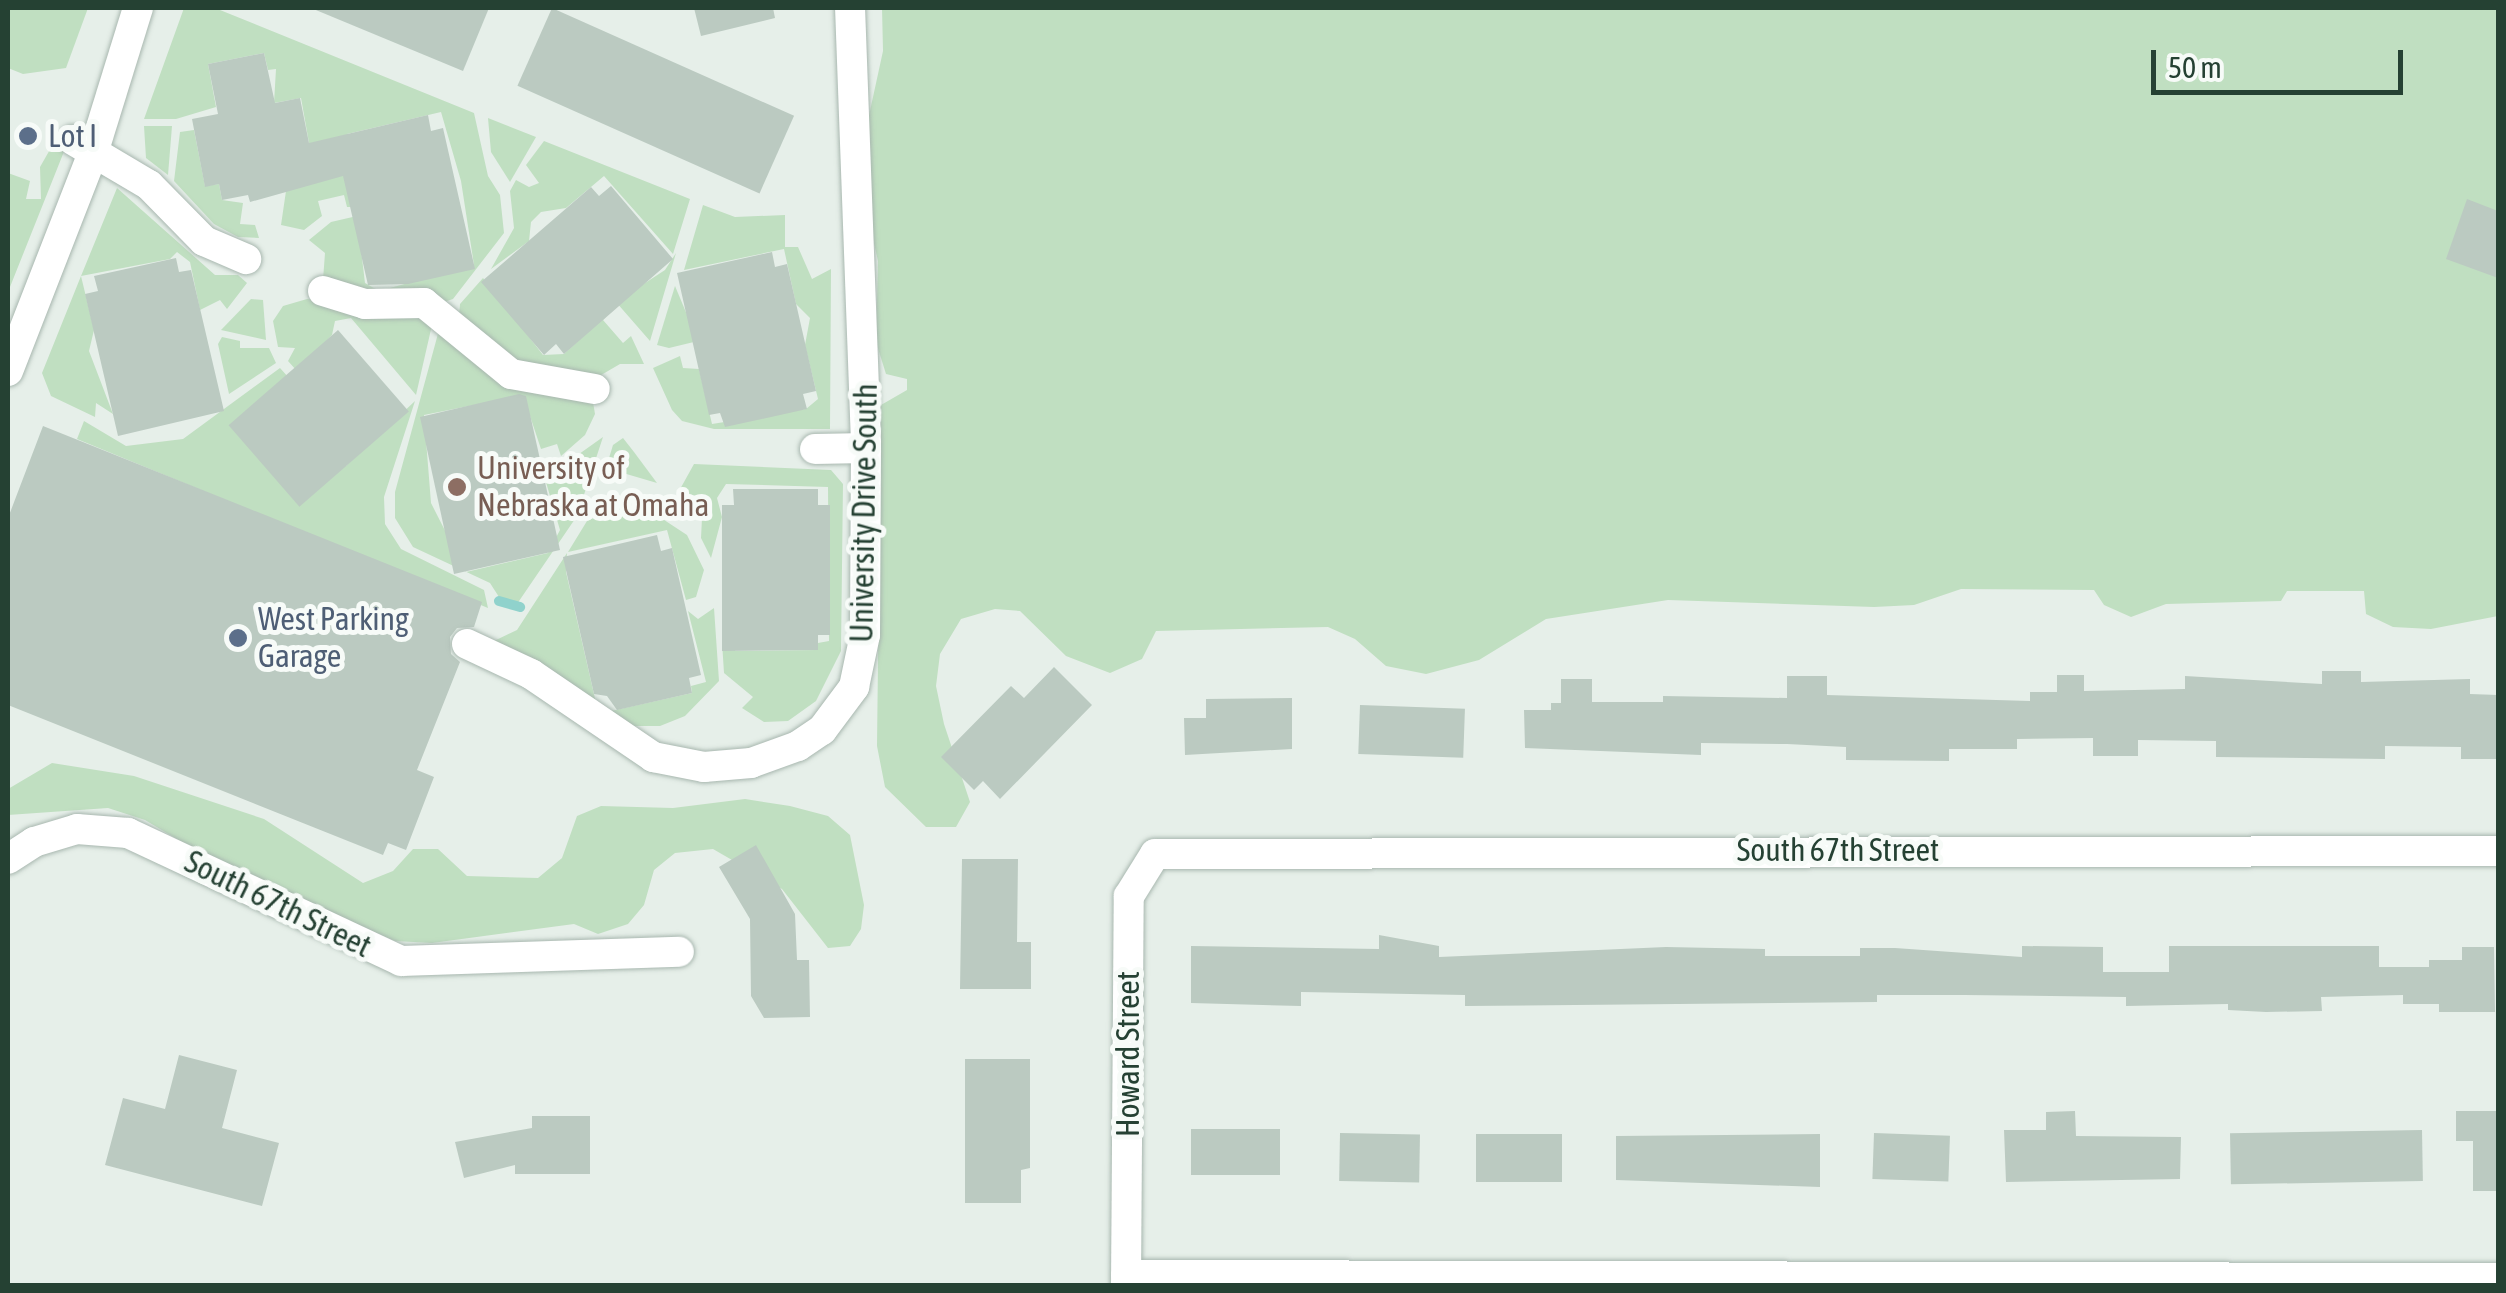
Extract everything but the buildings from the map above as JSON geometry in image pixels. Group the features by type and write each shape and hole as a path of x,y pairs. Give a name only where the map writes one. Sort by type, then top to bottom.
{"street":[{"path":"8,371 84,145 138,8"},
{"name":"University Drive South","path":"467,644 532,674 653,756 717,766 751,763 798,746 839,709 862,663 866,448 850,8"},
{"path":"84,145 149,185 204,241 246,258"},
{"path":"324,290 365,304 424,303 511,374 595,388"},
{"path":"815,449 866,448"},
{"name":"South 67th Street","path":"8,859 34,842 77,829 128,833 401,961 678,952"},
{"name":"South 67th Street","path":"1178,849 2498,851"},
{"name":"Howard Street","path":"1126,1280 1129,896 1155,854 1178,849"},
{"path":"1126,1280 2498,1278"}],"green space":[{"path":"8,8 88,8 66,68 23,74 8,68"},
{"path":"184,8 215,8 474,113 488,176 500,195 504,233 453,299 441,303 384,294 323,280 325,253 309,240 331,222 357,216 365,283 379,291 474,265 461,181 441,112 347,134 350,149 338,153 355,207 347,207 344,195 318,201 322,216 304,230 281,225 286,191 313,165 301,98 274,103 276,69 268,70 264,53 208,64 216,107 176,119 144,119"},
{"path":"882,8 2498,8 2498,616 2431,629 2393,627 2366,614 2364,591 2287,591 2281,601 2166,604 2131,617 2104,605 2094,590 1961,589 1914,605 1874,607 1668,600 1546,619 1479,660 1426,674 1386,666 1355,639 1328,627 1156,631 1142,659 1110,673 1066,656 1020,611 995,609 961,619 940,654 936,686 944,724 970,802 956,827 926,827 885,787 877,746 881,405 907,390 907,379 886,374 876,342 878,261 864,199 868,120 883,51"},
{"path":"488,118 536,137 510,182 491,152"},
{"path":"144,126 172,126 168,175 146,158"},
{"path":"194,130 205,186 219,184 222,200 243,203 240,224 255,225 259,238 238,237 214,224 174,181 180,132"},
{"path":"544,141 690,199 673,254 604,176 566,208 541,212 531,222 529,241 491,269 514,228 510,191 516,180 529,187 539,183 526,165"},
{"path":"52,146 65,149 8,292 8,173 30,181 26,199 41,199 40,167"},
{"path":"117,188 215,275 238,275 247,283 227,309 220,300 200,310 190,262 177,252 170,259 81,276"},
{"path":"703,205 735,217 785,215 785,247 798,247 812,279 831,269 830,429 714,429 682,421 672,410 653,368 680,356 683,368 699,369 712,424 806,409 818,399 805,345 810,318 796,304 784,249 684,270"},
{"path":"676,253 650,341 616,302 665,270"},
{"path":"81,276 94,330 89,351 113,414 96,403 95,417 51,396 42,373"},
{"path":"483,278 543,355 564,354 611,311 603,320 623,343 631,336 644,364 620,364 596,378 525,370 459,316 460,304"},
{"path":"675,286 698,341 669,348 657,345"},
{"path":"251,299 263,300 266,340 221,330"},
{"path":"307,299 407,307 432,325 416,395 351,318 335,321 332,335 297,371 288,361 295,348 278,347 273,321 283,306"},
{"path":"439,330 593,402 595,414 585,435 561,456 557,444 541,449 523,395 424,415 431,503 466,572 413,547 395,518 395,492"},
{"path":"222,337 240,341 240,348 269,348 276,363 229,394 218,344"},
{"path":"280,368 289,378 240,416 346,466 415,401 384,497 385,524 401,549 484,590 488,608 77,439 84,421 126,446 183,439"},
{"path":"603,437 577,516 517,604 499,597 490,583 466,572 548,553 560,530 543,472 550,471 554,482 564,479 565,464"},
{"path":"623,438 657,483 606,468 613,445"},
{"path":"694,464 831,470 843,484 841,651 816,701 788,721 764,722 742,708 753,697 724,673 722,642 734,643 735,651 817,650 818,643 829,641 828,487 726,484 717,498 722,517 711,558 701,538 703,498 679,491"},
{"path":"615,508 652,512 687,535 704,570 696,597 686,600 667,530 568,552 587,521"},
{"path":"567,553 566,572 596,703 552,670 494,641 517,630"},
{"path":"714,608 719,681 685,716 660,726 631,726 601,707 611,711 692,693 691,686 706,682 688,611 698,619"},
{"path":"52,763 134,776 264,819 363,883 393,871 413,849 438,849 467,876 538,878 562,858 577,816 601,806 673,808 745,799 790,806 828,816 850,835 864,905 861,929 850,946 828,948 782,889 713,849 675,853 654,870 644,905 628,924 598,934 574,924 432,943 395,941 227,869 145,820 108,808 8,815 8,789"}],"waterway":[{"path":"499,601 520,607"}],"place":[{"name":"Lot I","path":"28,136"},
{"name":"University of Nebraska at Omaha","path":"457,487"},
{"name":"West Parking Garage","path":"238,638"}]}
